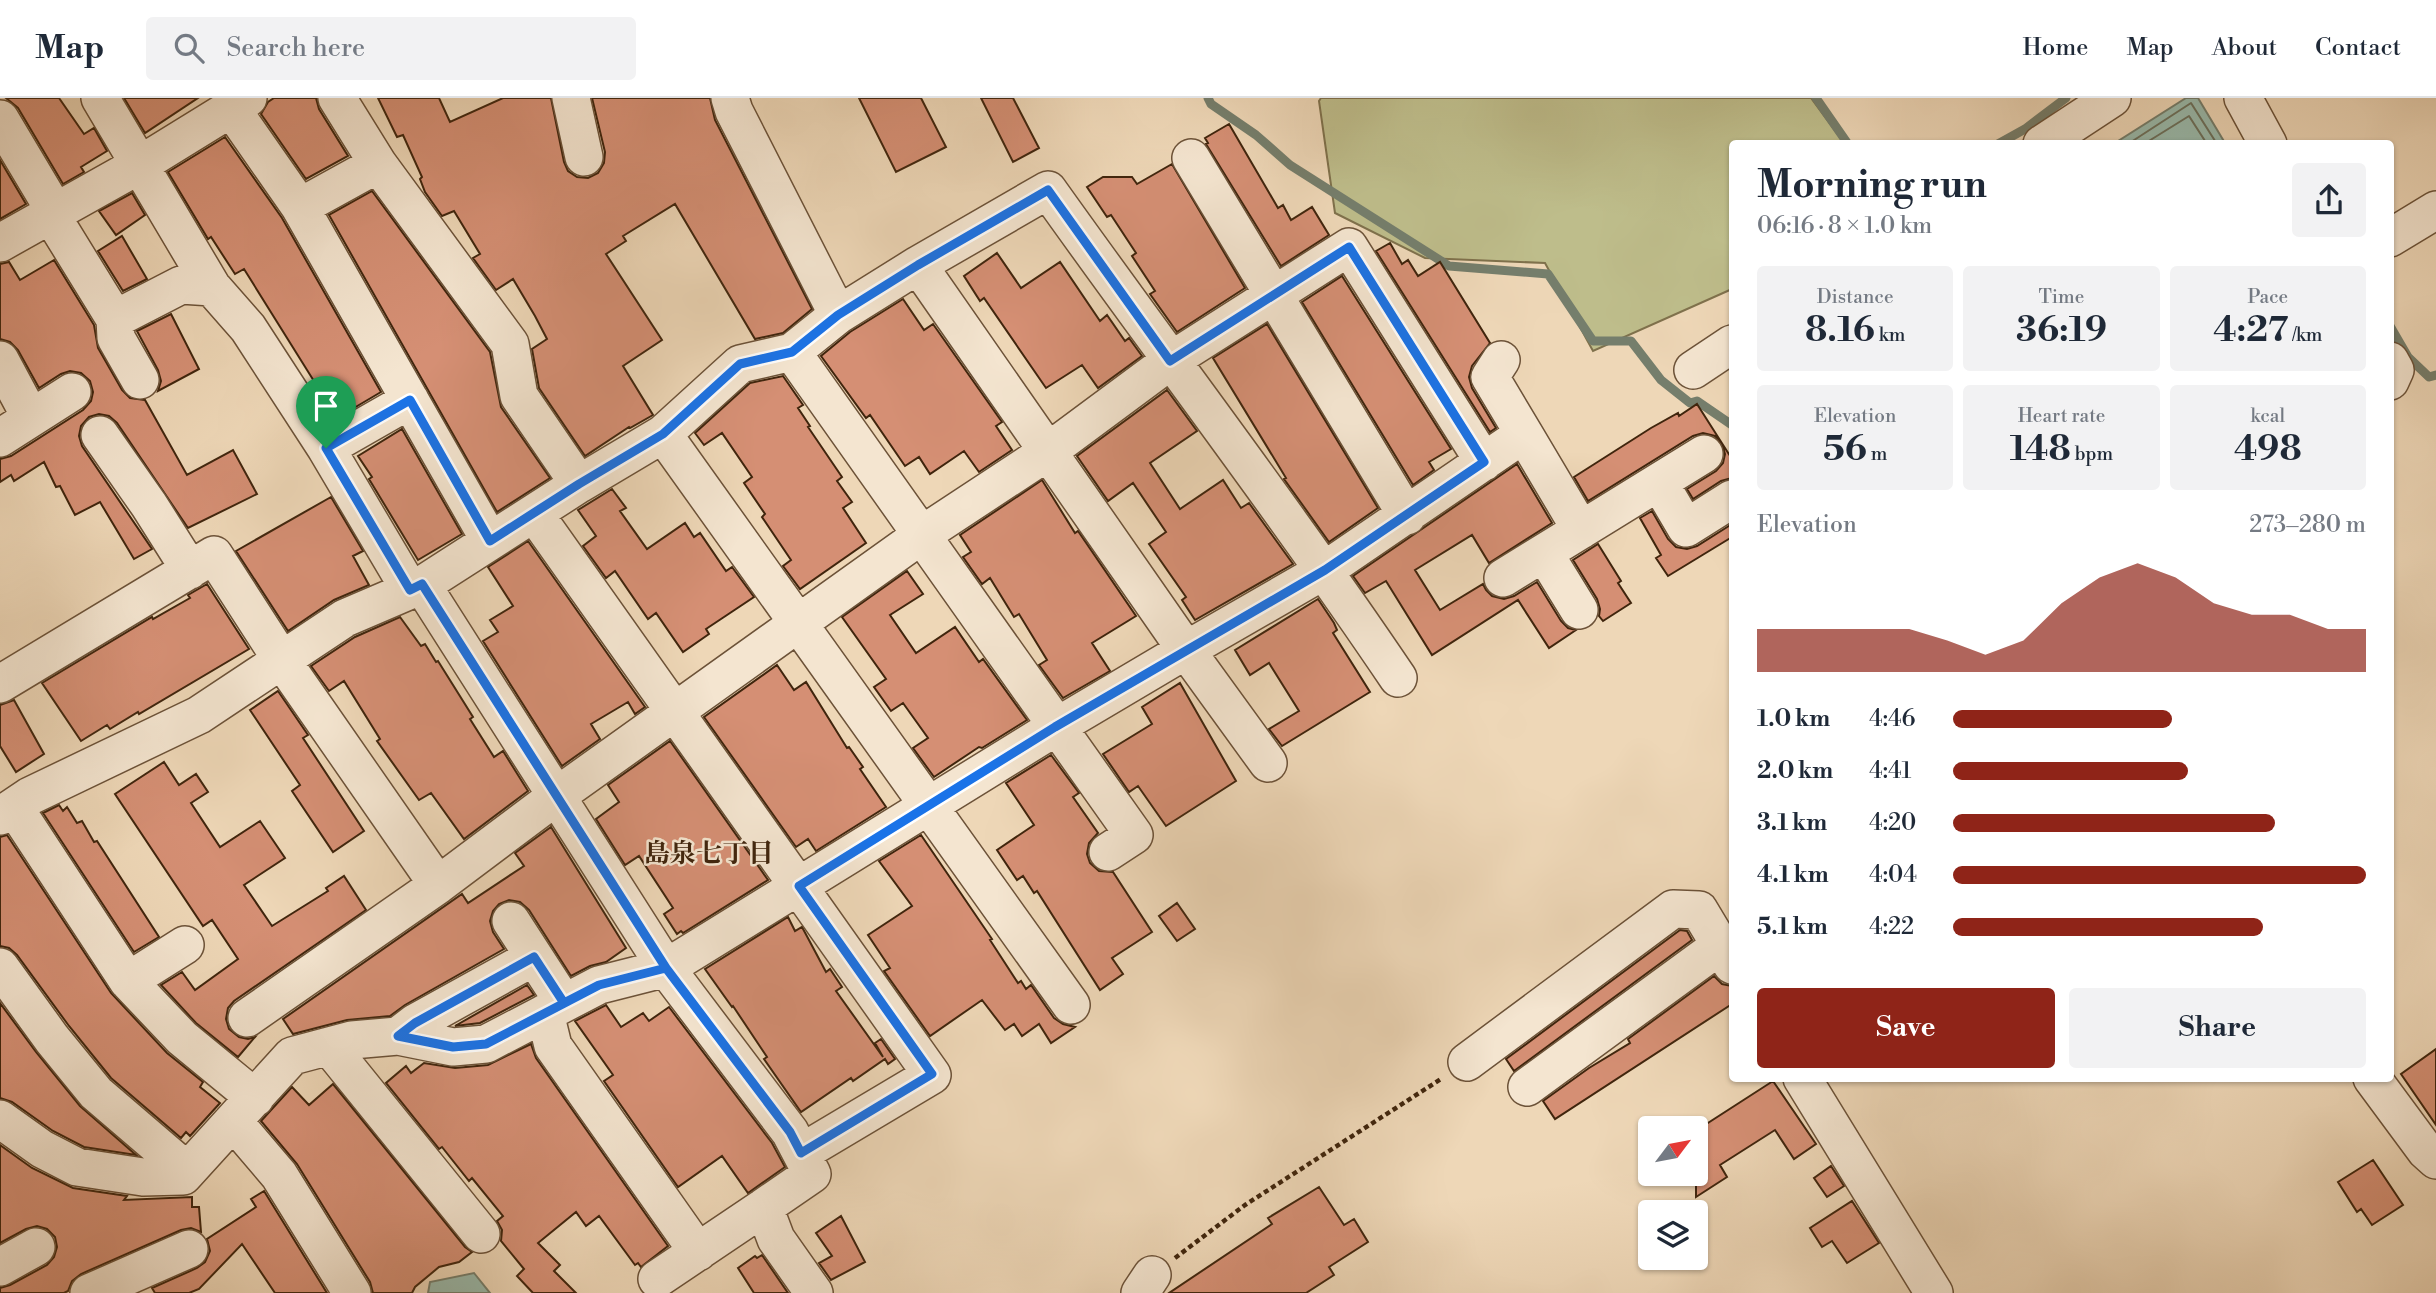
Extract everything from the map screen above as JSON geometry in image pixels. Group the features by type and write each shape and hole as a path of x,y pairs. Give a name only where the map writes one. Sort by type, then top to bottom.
{"street":[{"path":"100,98 212,287 248,328 416,587 558,794 666,968 790,1132 812,1174 657,1279"},
{"path":"337,98 378,164 510,344 519,396 579,484"},
{"path":"571,98 584,157"},
{"path":"730,98 734,111 838,315"},
{"path":"2048,140 2112,98"},
{"path":"2242,98 2266,140"},
{"path":"0,243 141,164 240,103 490,541"},
{"path":"0,119 47,198 51,215 115,319 116,338 140,380"},
{"path":"1191,158 1407,516"},
{"path":"300,207 378,164"},
{"path":"352,1293 279,1175 244,1109 128,981 7,811 30,796 199,715 345,618 416,587 663,434 740,364 792,352 838,315 1048,190 1170,361 1325,570 1398,678"},
{"path":"2394,236 2436,210"},
{"path":"247,1018 438,885 558,794 923,534 1046,453 1170,361 1349,247 1484,462"},
{"path":"918,265 1046,453 1268,763"},
{"path":"115,319 181,285 212,287"},
{"path":"1693,370 1729,346"},
{"path":"792,352 1134,835 1108,852"},
{"path":"0,360 32,418"},
{"path":"1501,360 1490,377 1581,530"},
{"path":"0,438 72,392"},
{"path":"326,448 410,400"},
{"path":"663,434 930,804 1071,1005"},
{"path":"0,1119 42,1149 77,1167 143,1178 183,1176 292,1056 352,1040 398,1036 453,1047 486,1044 599,985 666,968 1055,727 1325,570 1524,434"},
{"path":"100,435 190,570"},
{"path":"1503,578 1704,454"},
{"path":"1659,482 1686,528 1729,501"},
{"path":"534,513 932,1074 801,1153"},
{"path":"1544,553 1579,610"},
{"path":"0,684 214,555 281,659 438,885"},
{"path":"1467,1062 1673,909 1699,910 1727,955 1527,1087"},
{"path":"511,921 534,957 554,1008 553,1046 698,1251"},
{"path":"128,981 185,946"},
{"path":"398,1036 415,1023 534,957"},
{"path":"0,967 51,1040 96,1093 187,1171"},
{"path":"328,1046 481,1234"},
{"path":"1804,1082 1934,1293"},
{"path":"2375,1082 2426,1151 2436,1160"},
{"path":"764,1207 776,1240 814,1293"},
{"path":"0,1267 36,1247"},
{"path":"89,1293 133,1284 188,1249"}],"path":[{"path":"1146,1284 1245,1205 1467,1062"}],"shaded area":[{"path":"1321,98 1811,98 1842,140 1729,140 1729,290 1593,351 1545,263 1425,258 1335,213 1319,101"}],"water":[{"path":"2186,98 2198,98 2223,140 2120,140"},
{"path":"474,1273 490,1293 428,1293 430,1282"}],"building":[{"path":"6,98 59,98 84,134 94,128 107,151 81,167 84,172 63,184 18,108"},
{"path":"124,98 198,98 145,133"},
{"path":"274,98 316,98 319,109 348,156 306,179 261,114 268,102"},
{"path":"378,98 439,98 450,122 503,98 551,98 568,171 577,177 588,178 598,173 604,163 605,152 592,98 710,98 715,120 812,309 783,333 755,339 675,204 623,236 626,241 606,254 662,340 623,366 653,415 629,427 585,456 539,388 532,349 547,339 535,316 513,279 496,290 473,258 480,254 454,211 442,216 425,192 420,179 422,177 403,135 397,137"},
{"path":"859,98 921,98 946,147 896,172"},
{"path":"981,98 1013,98 1039,148 1013,162"},
{"path":"1229,124 1278,208 1283,205 1291,220 1312,207 1329,235 1281,266 1206,144 1208,143 1205,138"},
{"path":"225,137 282,218 381,392 337,418 244,269 235,274 211,237 208,239 168,172"},
{"path":"0,160 26,204 0,219"},
{"path":"1172,164 1245,288 1177,332 1150,294 1155,291 1132,256 1136,253 1111,215 1107,217 1087,187 1103,177 1132,177 1137,184"},
{"path":"372,191 490,352 501,407 550,478 497,512 329,215"},
{"path":"132,193 145,215 116,235 99,211"},
{"path":"122,236 147,279 123,291 98,251"},
{"path":"1390,243 1402,264 1408,260 1418,276 1440,262 1490,343 1472,366 1469,377 1472,388 1496,428 1490,432 1376,251"},
{"path":"997,253 1021,288 1060,262 1100,321 1107,315 1125,341 1129,338 1142,356 1098,388 1082,365 1046,388 984,298 980,301 964,276"},
{"path":"54,260 94,325 98,348 122,390 130,398 145,400 187,475 233,450 257,494 188,528 117,423 109,416 99,414 89,417 81,426 79,436 82,446 152,549 134,559 100,502 75,515 60,486 56,487 44,462 14,481 11,475 0,482 0,459 11,456 83,410 91,401 93,392 90,381 81,373 70,371 61,374 39,388 18,350 10,342 0,339 0,264 9,262 20,280"},
{"path":"1342,276 1451,449 1429,462 1434,470 1413,485 1302,302"},
{"path":"903,299 924,330 933,324 1002,422 996,426 1012,450 979,472 964,451 930,474 919,457 905,466 870,415 866,418 821,356 850,332"},
{"path":"171,314 199,369 158,391 161,381 158,370 137,331"},
{"path":"1267,324 1378,508 1329,542 1284,479 1286,478 1213,358"},
{"path":"783,376 803,405 798,408 810,426 808,427 842,477 837,481 852,502 843,508 866,543 800,589 783,566 791,560 762,517 765,514 744,483 752,477 722,433 704,445 695,433 750,383"},
{"path":"1167,390 1197,431 1150,463 1180,509 1223,480 1241,508 1249,503 1293,564 1195,620 1182,600 1186,597 1149,544 1166,532 1133,483 1108,501 1077,456"},
{"path":"1697,404 1729,454 1729,479 1693,499 1687,489 1716,471 1723,463 1725,454 1722,444 1715,436 1703,433 1693,436 1588,501 1574,477 1651,428 1678,413 1679,416"},
{"path":"402,429 462,534 418,560 358,456"},
{"path":"1517,464 1552,523 1489,563 1472,535 1415,570 1440,610 1483,584 1492,596 1504,599 1537,582 1561,621 1568,628 1576,630 1549,648 1518,600 1432,655 1386,581 1365,593 1353,576"},
{"path":"1042,480 1075,533 1078,531 1136,616 1092,643 1110,671 1063,698 1039,665 1047,660 1019,614 1014,617 990,578 982,584 963,557 971,552 960,535"},
{"path":"612,489 626,508 620,511 647,549 685,523 694,537 700,533 726,571 732,567 754,597 706,629 709,634 683,652 656,613 648,619 615,571 606,578 583,546 596,536 578,510"},
{"path":"331,497 363,551 353,556 369,585 334,600 288,631 236,551"},
{"path":"1652,511 1668,539 1676,547 1687,549 1697,546 1729,526 1729,539 1668,576 1656,558 1661,555 1640,518"},
{"path":"528,541 645,707 635,714 628,702 591,724 600,739 562,766 483,641 498,632 490,620 513,606 488,567"},
{"path":"1598,544 1631,603 1603,621 1599,616 1597,599 1573,560"},
{"path":"907,571 923,594 890,615 916,653 955,627 979,662 983,659 1027,720 934,777 913,748 928,738 903,703 891,711 874,687 886,679 842,617"},
{"path":"207,584 249,649 139,714 138,712 110,729 107,725 81,741 42,683 152,617 153,619 190,598 188,595"},
{"path":"1318,599 1334,623 1337,630 1333,633 1370,692 1282,746 1269,729 1299,711 1269,663 1250,675 1235,650"},
{"path":"400,617 421,646 425,644 436,662 438,661 494,757 503,751 528,791 464,839 431,793 419,800 377,741 380,739 344,681 329,691 311,666 355,637"},
{"path":"777,665 794,690 806,682 847,748 849,747 863,767 860,769 886,807 816,851 808,839 796,847 704,717"},
{"path":"1180,683 1236,781 1166,826 1138,786 1129,792 1103,754 1152,724 1142,707"},
{"path":"278,691 308,735 303,738 364,831 333,852 292,791 300,785 250,710"},
{"path":"14,700 44,754 16,772 0,746 0,705"},
{"path":"670,741 768,880 683,933 681,931 677,934 664,914 673,908 639,856 625,865 596,819 619,802 608,785"},
{"path":"1051,755 1079,793 1073,797 1098,833 1089,843 1087,854 1090,863 1099,871 1113,872 1152,932 1112,958 1123,974 1100,990 1037,891 1034,893 1023,876 1017,880 997,850 1034,825 1006,783"},
{"path":"164,762 179,785 196,774 208,792 191,803 220,847 260,821 285,858 244,885 272,926 328,891 326,888 344,876 366,910 234,1001 228,1008 226,1019 229,1029 239,1037 255,1037 238,1057 196,1023 161,985 182,972 195,990 238,959 212,920 203,926 115,794"},
{"path":"59,805 63,811 67,807 77,823 82,821 159,937 134,952 43,813"},
{"path":"551,827 626,948 606,962 590,966 571,976 529,910 520,902 509,900 499,904 490,921 493,932 504,949 390,1016 347,1020 293,1034 283,1019 462,894 468,903 524,866 515,853"},
{"path":"7,835 111,993 167,1053 203,1082 200,1087 220,1103 190,1136 186,1132 181,1138 111,1078 17,955 9,948 0,946 0,837"},
{"path":"921,835 992,939 990,940 1018,983 1021,981 1026,989 1031,985 1054,1018 1075,1027 1051,1043 1039,1024 1022,1036 1014,1024 1005,1030 982,1000 930,1036 884,971 890,968 868,935 912,906 879,861"},
{"path":"1177,903 1195,929 1177,941 1159,916"},
{"path":"788,917 795,931 802,927 826,972 830,969 842,987 836,991 883,1057 875,1043 881,1039 895,1059 888,1064 885,1059 853,1081 851,1078 801,1112 764,1059 767,1057 733,1006 705,969"},
{"path":"1680,930 1687,931 1692,940 1514,1071 1506,1059"},
{"path":"1714,976 1722,984 1729,985 1729,1006 1555,1119 1543,1101 1630,1043 1628,1039"},
{"path":"527,985 534,995 480,1023 455,1026"},
{"path":"0,1003 80,1106 136,1155 84,1147 53,1131 12,1102 0,1098"},
{"path":"606,1005 621,1027 643,1013 649,1021 669,1007 772,1143 785,1167 748,1193 722,1156 678,1187 604,1081 613,1075 575,1021"},
{"path":"531,1044 536,1058 668,1246 641,1267 638,1263 635,1265 599,1216 586,1226 576,1212 538,1243 560,1265 554,1271 576,1293 533,1293 517,1276 524,1269 501,1241 502,1230 497,1221 503,1216 472,1178 469,1181 442,1147 439,1149 386,1083 406,1066 411,1073 424,1063 455,1068 488,1065"},
{"path":"2436,1049 2436,1125 2401,1074"},
{"path":"1774,1082 1816,1144 1794,1159 1775,1130 1720,1165 1727,1177 1696,1197 1696,1186 1708,1186 1708,1123"},
{"path":"333,1084 465,1247 472,1252 459,1262 439,1267 415,1287 412,1293 373,1293 370,1282 297,1164 261,1121 292,1087 309,1105"},
{"path":"0,1145 32,1168 73,1188 127,1196 124,1200 192,1197 192,1207 199,1207 201,1232 191,1228 181,1230 81,1274 64,1293 0,1293 0,1288 47,1265 54,1257 57,1247 55,1237 47,1229 37,1226 0,1243"},
{"path":"2373,1160 2403,1205 2372,1225 2361,1209 2357,1212 2338,1182"},
{"path":"1831,1166 1844,1186 1827,1197 1814,1178"},
{"path":"1319,1187 1344,1225 1354,1219 1368,1242 1329,1267 1334,1275 1306,1293 1169,1293 1272,1224 1268,1218"},
{"path":"264,1191 327,1293 275,1293 242,1244 199,1289 189,1293 155,1293 152,1288 205,1262 210,1251 207,1239 256,1207 251,1199"},
{"path":"1852,1201 1879,1243 1847,1263 1832,1241 1822,1247 1810,1228"},
{"path":"841,1216 865,1262 831,1280 819,1263 832,1256 816,1233"},
{"path":"762,1255 788,1293 754,1293 738,1268 755,1256 757,1258"}],"waterway":[{"path":"1208,98 1211,104 1256,135 1290,165 1449,266 1548,274 1593,341 1631,341 1661,380 1690,403 1697,401 1729,423"},
{"path":"1816,98 1845,140"},
{"path":"2005,140 2025,129 2066,98"},
{"path":"2394,333 2408,357 2429,377 2436,375"}],"district":[{"name":"島泉七丁目","path":"709,854"}],"route":[{"path":"326,448 410,400 490,541 663,434 740,364 792,352 838,315 1048,190 1170,361 1349,247 1484,462 1325,570 1055,727 799,886 932,1074 801,1153 790,1132 666,968 599,985 564,1003 534,957 415,1023 398,1036 453,1047 486,1044 599,985 666,968 558,794 422,584 410,590 326,448"}]}
